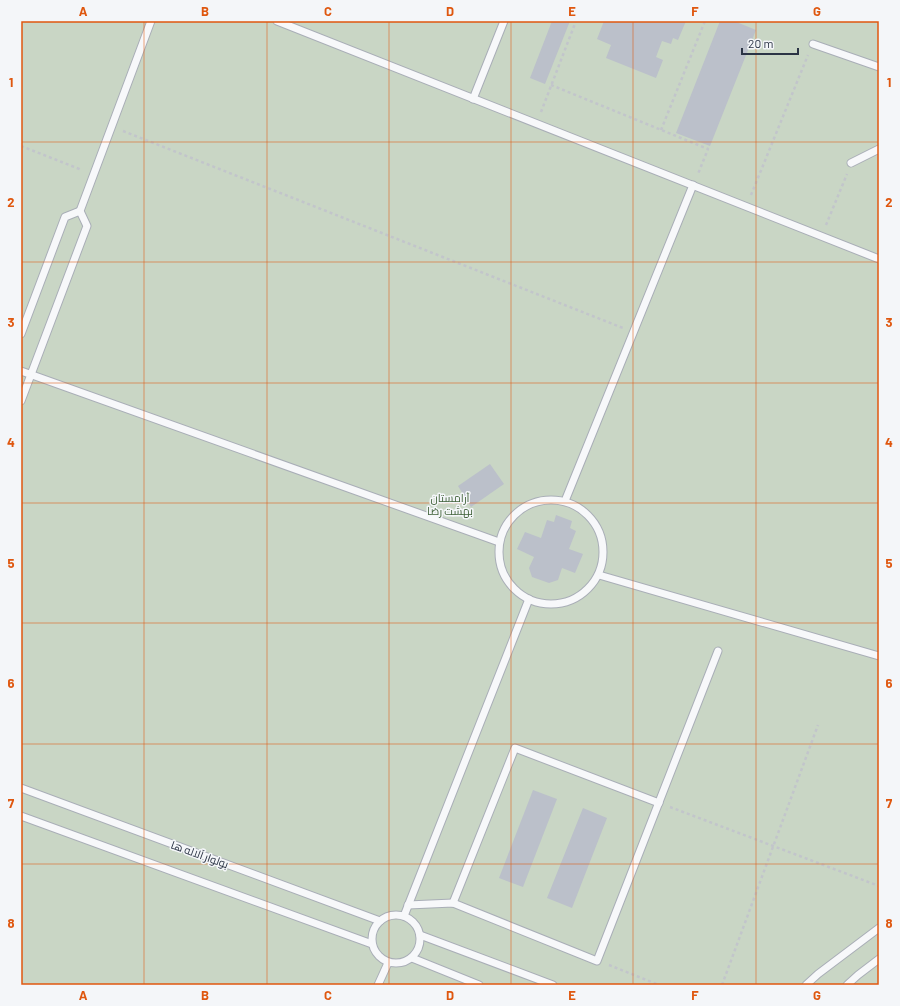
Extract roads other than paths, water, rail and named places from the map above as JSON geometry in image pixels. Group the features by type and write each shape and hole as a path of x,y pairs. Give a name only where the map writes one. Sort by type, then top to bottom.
{"lane":[{"path":"21,402 87,226 80,211 151,21"},
{"path":"277,21 879,259"},
{"path":"473,99 504,21"},
{"path":"813,44 879,67"},
{"path":"851,163 879,149"},
{"path":"565,501 693,185"},
{"path":"21,334 65,217 80,211"},
{"path":"21,371 500,542"},
{"path":"548,499 565,501 579,507 591,517 599,530 604,545 604,561 598,575 589,589 576,598 561,604 544,604 529,599 514,589 504,575 499,559 500,542 505,525 516,512 531,503 548,499"},
{"path":"598,575 879,656"},
{"path":"404,916 529,599"},
{"path":"408,905 453,903 597,961 718,651"},
{"path":"453,903 516,748 659,803"},
{"name":"بولوار آلاله ها","path":"21,788 380,921"},
{"path":"21,816 372,944"},
{"path":"391,915 404,916 415,923 420,935 420,947 412,958 401,963 388,963 378,956 372,944 373,931 380,921 391,915"},
{"path":"806,985 818,974 879,928"},
{"path":"420,935 553,985"},
{"path":"412,958 480,985"},
{"path":"847,985 879,959"},
{"path":"378,985 388,963"}],"park label":[{"name":"آرامستان بهشت رضا","path":"450,503"}]}
